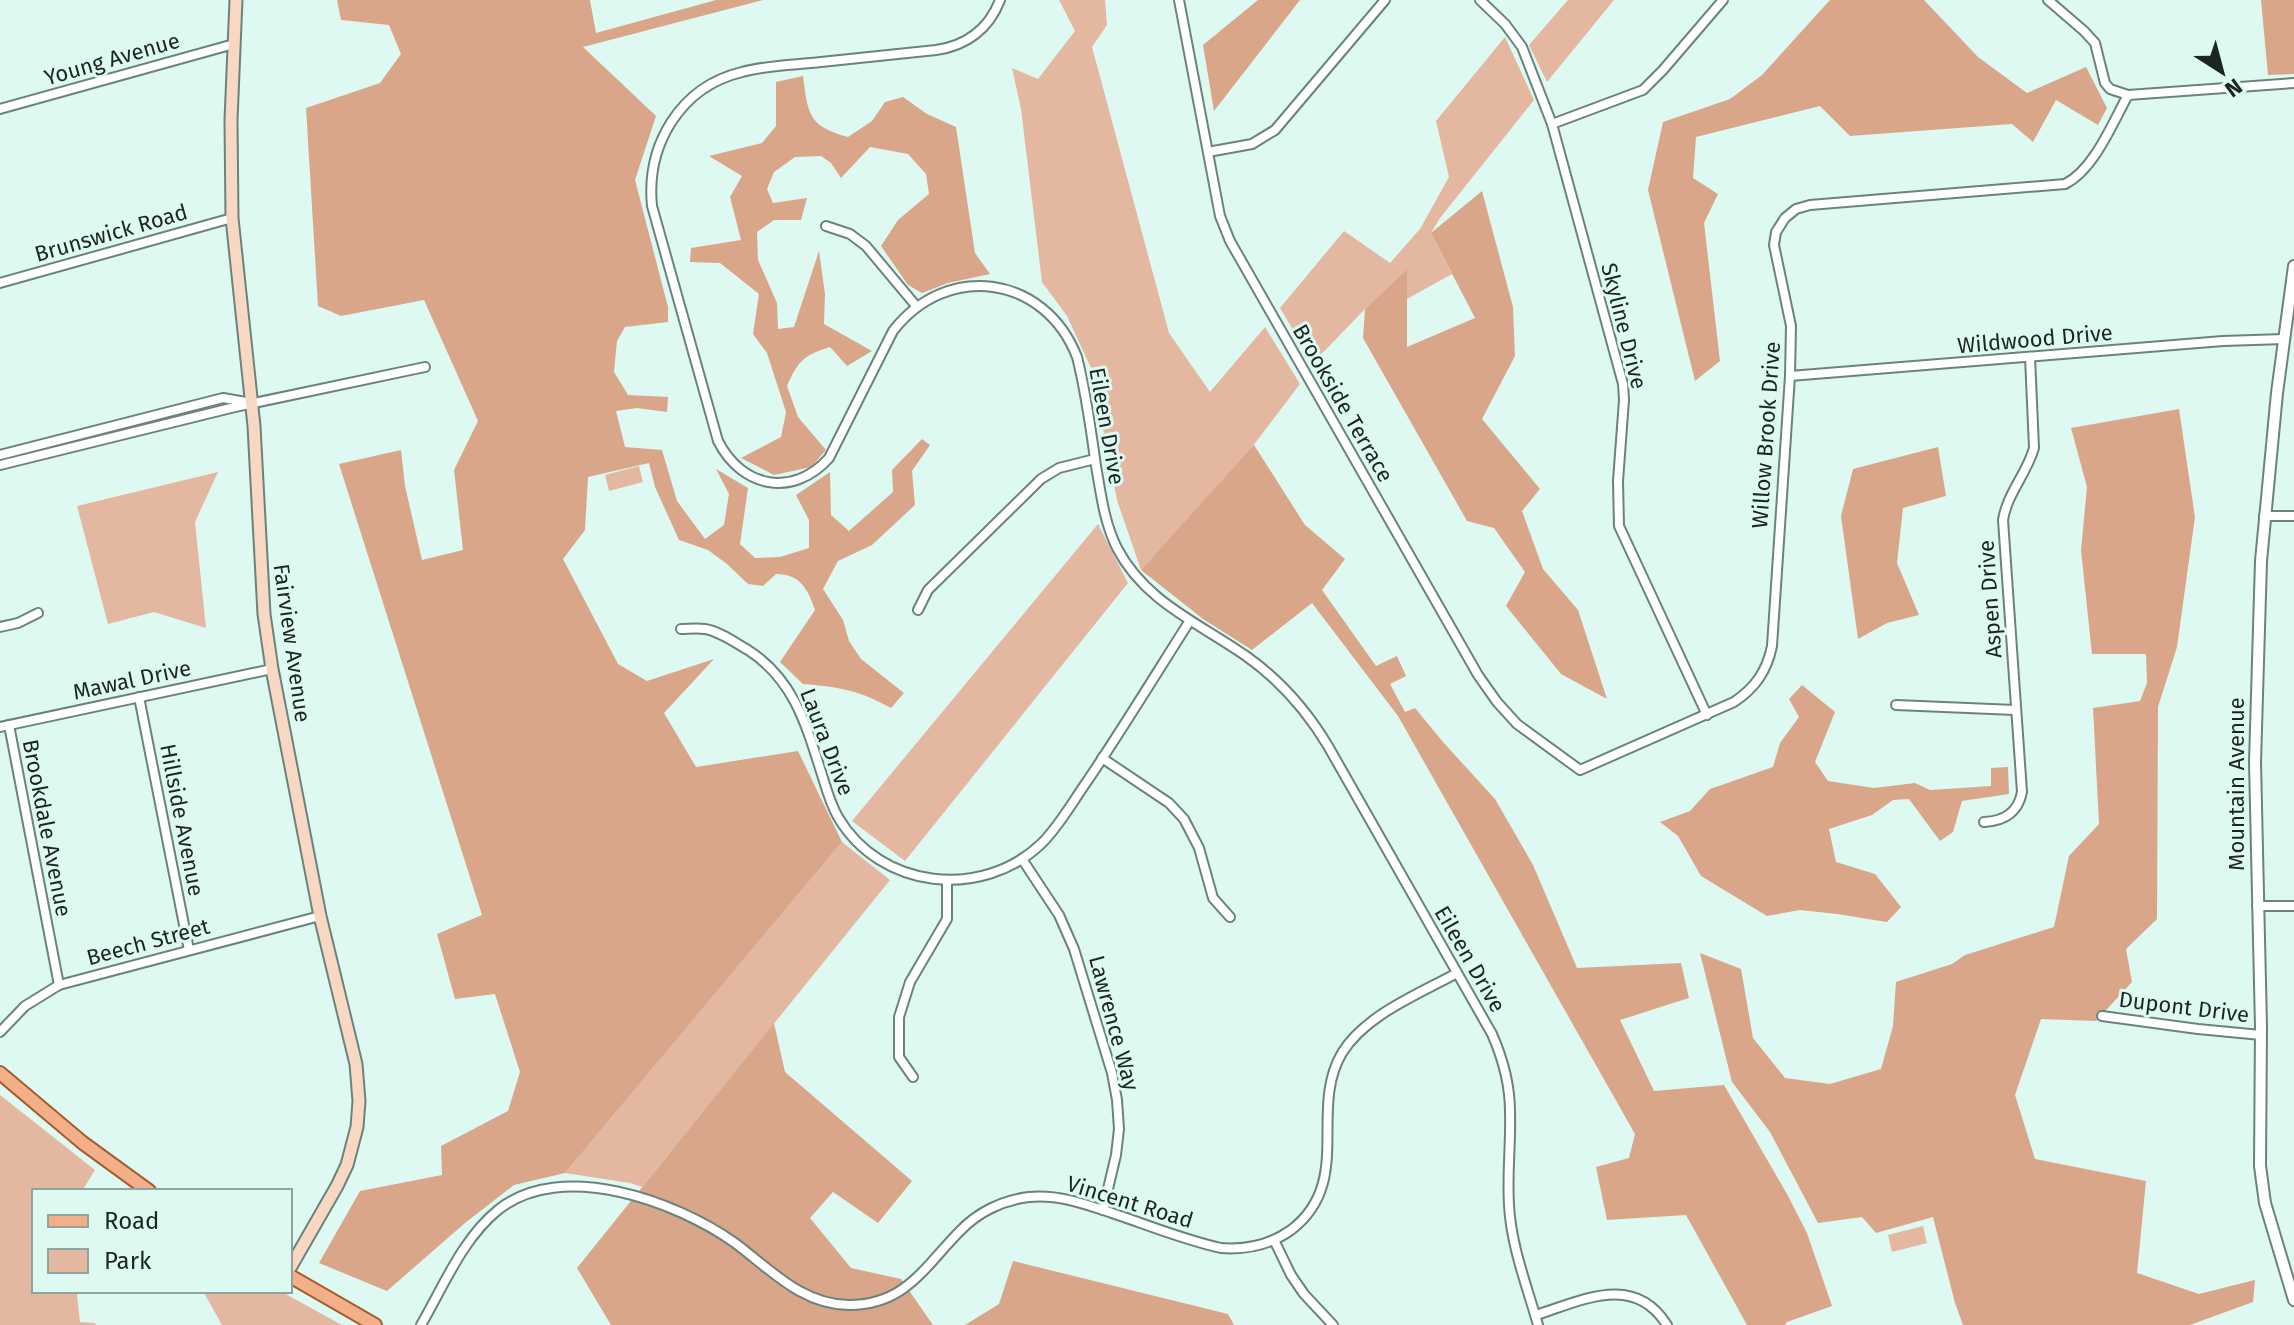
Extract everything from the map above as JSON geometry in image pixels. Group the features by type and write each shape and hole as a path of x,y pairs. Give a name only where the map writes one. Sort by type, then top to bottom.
{"main road":[{"name":"Fairview Avenue","path":"236,0 230,163 232,218 257,476 261,581 272,669 320,916 356,1064 358,1114 354,1140 342,1177 292,1264"},
{"path":"0,1073 83,1143 146,1189"},
{"path":"292,1277 375,1325"}],"street":[{"name":"Eileen Drive","path":"1000,0 982,29 965,42 946,48 755,69 719,80 680,109 666,130 655,154 651,193 655,218 715,433 727,456 747,474 781,484 800,480 823,465 834,450 887,341 900,322 917,307 940,294 976,286 1012,291 1043,308 1060,325 1077,357 1102,507 1117,547 1131,571 1149,591 1189,622 1259,665 1308,716 1492,1034 1506,1076 1510,1108 1508,1191 1511,1222 1537,1320"},
{"name":"Brookside Terrace","path":"1179,0 1220,216 1230,241 1478,675 1517,724 1580,770"},
{"path":"1208,152 1252,144 1275,130 1385,0"},
{"name":"Skyline Drive","path":"1480,0 1505,24 1522,47 1552,124 1623,384 1619,526 1707,715"},
{"path":"1552,124 1643,90 1723,0"},
{"path":"2048,0 2095,43 2105,83 2110,89 2128,95 2294,83"},
{"name":"Young Avenue","path":"0,109 234,44"},
{"name":"Willow Brook Drive","path":"1580,770 1734,702 1750,690 1762,675 1770,656 1790,376 1791,326 1774,245 1779,226 1788,215 1810,205 2065,184 2079,177 2088,166 2128,95"},
{"name":"Brunswick Road","path":"0,283 232,218"},
{"path":"826,226 850,234 866,246 917,307"},
{"name":"Mountain Avenue","path":"2294,266 2264,516 2256,668 2255,762 2262,1186 2269,1221 2294,1300"},
{"name":"Wildwood Drive","path":"1790,376 2288,335"},
{"name":"Aspen Drive","path":"1984,822 2007,817 2021,798 2003,520 2005,507 2034,448 2030,357"},
{"path":"0,455 425,367"},
{"path":"0,465 114,432"},
{"path":"918,610 928,590 1041,479 1059,468 1095,459"},
{"path":"2264,516 2294,516"},
{"path":"0,627 18,623 38,613"},
{"name":"Laura Drive","path":"681,629 707,629 752,653 780,678 803,716 833,808 856,841 876,858 900,871 926,879 947,881 989,875 1022,859 1053,831 1189,622"},
{"name":"Mawal Drive","path":"4,726 272,669"},
{"name":"Hillside Avenue","path":"139,697 189,950"},
{"path":"1896,705 2015,710"},
{"name":"Brookdale Avenue","path":"4,726 59,985"},
{"path":"1102,758 1160,796 1184,819 1199,848 1213,898 1230,917"},
{"name":"Lawrence Way","path":"1022,859 1059,915 1074,949 1115,1086 1119,1114 1118,1142 1103,1210"},
{"path":"913,1077 899,1057 899,1017 910,982 947,919 947,881"},
{"path":"2257,906 2294,906"},
{"name":"Beech Street","path":"0,1032 25,1006 59,985 320,916"},
{"name":"Vincent Road","path":"421,1325 461,1255 489,1218 515,1199 549,1188 605,1190 665,1207 729,1240 801,1293 843,1305 876,1301 897,1293 916,1280 970,1222 1003,1203 1028,1197 1053,1197 1103,1210 1221,1248 1242,1248 1274,1240 1306,1215 1322,1189 1328,1158 1330,1084 1342,1052 1354,1036 1372,1021 1457,973"},
{"name":"Dupont Drive","path":"2102,1016 2261,1035"},
{"path":"1274,1240 1304,1294 1333,1325"},
{"path":"1537,1320 1599,1295 1618,1294 1644,1302 1658,1312 1667,1325"}],"green space":[{"path":"1059,0 1105,0 1107,25 1092,47 1169,333 1210,392 1265,327 1300,384 1240,463 1141,570 1117,500 1091,368 1067,316 1042,282 1021,109 1012,68 1038,79 1075,31"},
{"path":"1568,0 1614,0 1547,82 1529,45"},
{"path":"1505,37 1534,100 1431,233 1452,274 1407,299 1406,270 1313,363 1280,308 1344,231 1390,263 1420,229 1449,177 1436,121"},
{"path":"639,466 643,482 609,491 605,475"},
{"path":"218,472 195,522 206,628 154,612 108,624 77,506"},
{"path":"1098,524 1128,583 905,861 852,821"},
{"path":"842,842 890,880 642,1187 565,1173"},
{"path":"0,1095 95,1170 83,1189 32,1189 32,1293 78,1293 80,1322 96,1325 0,1325"},
{"path":"1923,1226 1927,1243 1892,1252 1888,1235"},
{"path":"204,1293 284,1293 342,1325 222,1325"}],"shaded area":[{"path":"337,0 590,0 596,33 716,0 763,0 583,47 656,116 635,180 668,307 668,322 625,327 617,341 614,372 628,395 668,397 667,412 637,408 616,411 625,447 662,450 677,501 705,539 724,525 729,494 716,469 748,488 740,544 755,558 780,557 809,548 809,520 796,495 830,472 831,515 849,531 893,492 892,470 922,439 930,445 912,471 915,505 872,545 838,561 823,589 843,620 849,641 861,659 904,693 891,708 848,690 803,684 780,662 815,610 806,589 791,577 776,574 763,586 748,584 708,550 679,540 655,487 649,463 588,477 585,530 563,559 618,664 647,681 714,659 664,713 696,767 798,751 842,842 565,1173 514,1185 387,1291 319,1263 360,1191 442,1175 441,1146 508,1111 520,1072 495,994 455,999 437,934 482,915 339,464 401,450 405,486 422,560 463,550 454,470 478,421 424,300 341,316 318,306 306,108 380,83 401,54 389,25 341,20"},
{"path":"1258,0 1300,0 1214,111 1203,45"},
{"path":"1830,0 1924,0 1978,57 2027,93 2086,67 2107,108 2098,125 2056,100 2033,142 2012,124 1850,136 1820,106 1696,137 1693,178 1718,194 1704,223 1720,361 1695,381 1648,190 1663,122 1730,99 1762,75"},
{"path":"2261,0 2294,0 2294,74 2268,75"},
{"path":"803,76 812,117 835,133 848,137 872,121 885,102 903,97 927,114 956,127 975,253 990,274 948,283 922,293 908,285 881,246 898,220 929,194 926,174 908,154 870,147 841,178 831,163 821,156 795,157 774,172 767,189 773,203 807,198 801,220 774,220 757,232 758,260 777,303 778,329 794,327 819,251 825,294 824,324 872,351 847,366 830,347 808,356 795,370 787,386 798,417 826,450 811,467 774,475 741,458 781,437 786,412 767,353 753,334 759,294 720,263 690,262 691,248 741,240 730,197 742,176 709,156 762,143 776,126 776,82"},
{"path":"1482,191 1513,307 1515,356 1482,419 1540,489 1522,511 1543,569 1578,610 1607,699 1561,674 1506,606 1525,572 1494,528 1467,521 1363,338 1365,309 1407,269 1407,347 1475,318 1431,233"},
{"path":"2179,409 2195,517 2177,647 2158,707 2157,919 2126,949 2132,982 2096,1021 2041,1019 2015,1095 2035,1159 2146,1181 2137,1273 2199,1294 2255,1280 2253,1302 2190,1325 1963,1325 1933,1217 1876,1233 1862,1217 1818,1223 1770,1132 1732,1082 1700,953 1741,969 1753,1038 1785,1078 1830,1084 1881,1069 1893,1026 1896,982 1952,964 1965,955 2054,927 2069,856 2099,824 2093,708 2140,701 2147,683 2146,654 2092,654 2081,550 2087,487 2071,428"},
{"path":"1254,445 1305,525 1345,559 1322,590 1376,666 1397,656 1406,676 1390,684 1405,712 1415,708 1495,799 1533,865 1577,968 1681,963 1689,998 1620,1020 1654,1091 1724,1085 1807,1233 1832,1306 1785,1325 1747,1325 1686,1215 1607,1220 1596,1167 1629,1158 1635,1134 1398,716 1312,603 1252,650 1203,619 1141,570"},
{"path":"1938,447 1946,496 1903,508 1897,563 1919,615 1887,623 1858,639 1841,516 1853,469"},
{"path":"1802,685 1835,712 1815,762 1828,781 1874,788 1915,783 1930,790 1991,786 1991,768 2008,767 2009,794 1962,801 1953,832 1940,841 1909,799 1893,800 1872,815 1829,829 1836,862 1875,874 1901,907 1887,922 1800,910 1767,916 1701,876 1678,836 1660,822 1690,811 1710,789 1773,767 1780,743 1799,717 1789,699"},
{"path":"774,1023 785,1072 912,1181 878,1223 833,1192 810,1218 851,1268 901,1279 933,1325 611,1325 577,1268"},
{"path":"1013,1261 1228,1314 1234,1325 965,1325 999,1304"}]}
